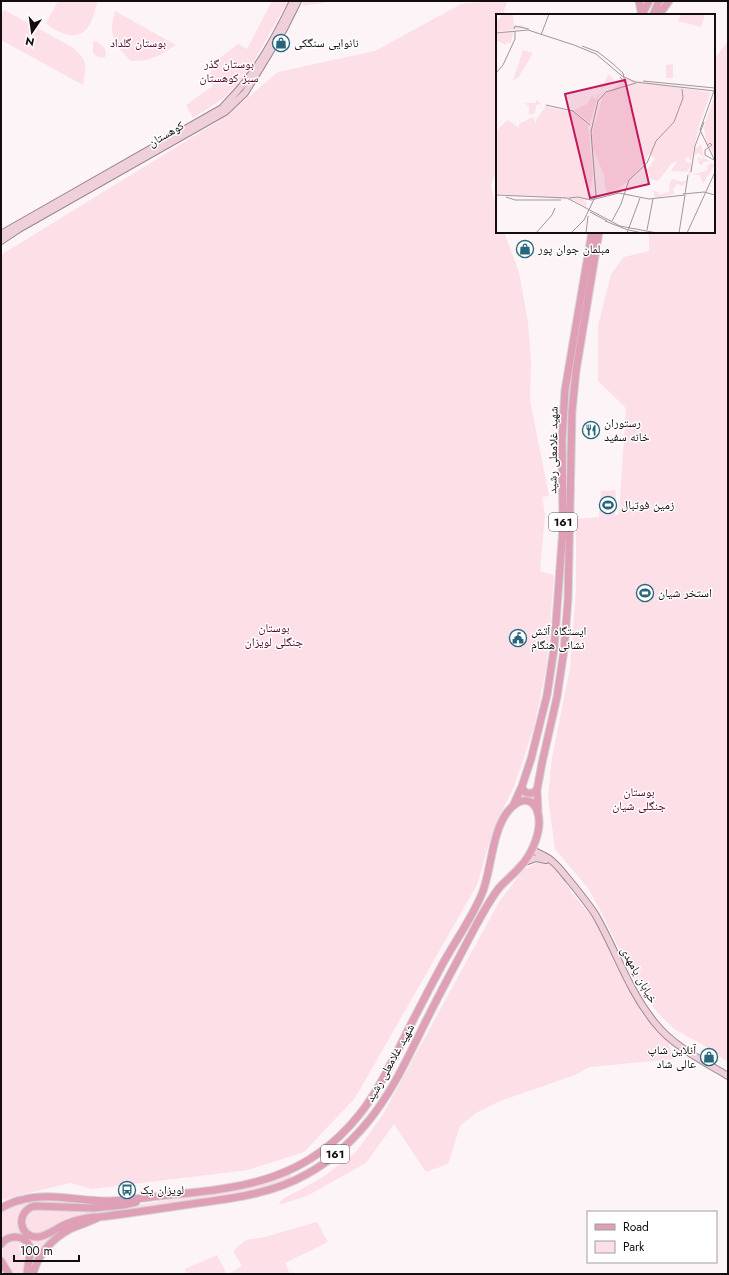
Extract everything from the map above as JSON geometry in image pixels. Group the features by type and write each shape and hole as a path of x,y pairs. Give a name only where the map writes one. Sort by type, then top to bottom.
{"main road":[{"name":"کوهستان","path":"1,241 19,229 225,112 245,93 272,50 292,10 293,1"},
{"name":"کوهستان","path":"1,234 222,108 256,66 298,1"},
{"path":"639,1 641,14"},
{"path":"642,14 649,1"},
{"path":"652,14 658,1"},
{"path":"660,14 669,1"},
{"name":"شهید غلامعلی رشید","path":"1,1208 18,1200 39,1197 107,1201 228,1188 252,1183 286,1172 308,1161 331,1144 345,1131 370,1101 483,891 492,860 497,832 503,818 512,808 522,786 531,759 547,695 554,649 562,527 562,441 565,390 592,233"},
{"name":"شهید غلامعلی رشید","path":"33,1274 40,1256 54,1240 71,1229 99,1217 229,1199 274,1188 308,1174 338,1152 367,1123 385,1097 484,911 502,884 525,862 532,850 537,839 538,831 537,790 557,697 564,650 568,599 573,398 576,371 599,233"},
{"path":"522,786 523,790 527,793 532,794 537,790"},
{"path":"512,808 517,802 524,800 529,801 538,811"},
{"path":"532,850 548,857 555,863"},
{"path":"525,862 536,858 543,858 555,863"},
{"name":"خیابان یامهدی","path":"555,863 585,899 595,915 629,984 641,1004 656,1024 687,1050 728,1076"},
{"path":"99,1217 74,1221 39,1237 32,1236 23,1230 21,1221 24,1212 34,1206 82,1209 100,1208 123,1205 156,1196"},
{"path":"1,1204 18,1200"},
{"path":"1,1244 4,1241 16,1236 24,1240 30,1249 27,1274"},
{"path":"1,1261 9,1274"}],"green space":[{"path":"58,1 97,2 94,15 88,27 84,31 73,35 65,34 57,31 46,23"},
{"name":"بوستان گذر سبز کوهستان","path":"272,1 288,1 248,72 224,98 193,118 186,105 213,86 208,78 216,61 238,44 247,49"},
{"path":"304,1 335,1 302,6"},
{"name":"بوستان جنگلی لویزان","path":"507,1 503,14 496,14 496,172 491,186 496,207 496,233 504,233 519,272 528,322 531,361 530,400 549,496 542,497 545,515 540,571 554,575 547,664 534,727 515,784 493,830 477,885 355,1098 304,1152 248,1170 92,1189 70,1183 1,1200 1,255 225,117 278,72 375,51 461,4"},
{"path":"4,10 72,47 84,60 85,73 83,85 1,40 1,15"},
{"name":"بوستان گلداد","path":"115,11 176,45 162,54 147,60 131,61 115,42 113,37 112,25"},
{"path":"96,41 105,49 106,54 103,58 93,53 93,42"},
{"name":"بوستان جنگلی شیان","path":"728,41 728,1062 703,1045 674,1029 658,1013 644,994 632,975 588,888 555,849 548,797 552,758 570,668 576,591 576,519 599,517 601,491 616,490 615,515 619,515 626,408 598,381 598,326 611,274 624,257 649,251 649,233 715,233 715,58"},
{"path":"537,863 549,864 561,875 572,893 595,921 642,1014 668,1042 674,1059 590,1067 575,1075 500,1101 476,1113 460,1126 448,1164 426,1172 394,1124 366,1163 307,1196 279,1205 281,1200 323,1177 356,1152 382,1116 499,902 524,869"},
{"path":"290,1174 292,1178 243,1193 59,1225 36,1235 27,1231 23,1219 32,1209 104,1210 246,1188 266,1183"},
{"path":"30,1201 102,1204 104,1206 43,1204 22,1213 29,1237 66,1226 56,1235 31,1274 28,1240 1,1240 1,1210 5,1207"},
{"path":"317,1222 328,1242 285,1263 290,1274 228,1274 242,1266 233,1251 246,1240 265,1237"},
{"path":"19,1239 27,1247 25,1274 11,1274 4,1259 3,1247 4,1243"},
{"path":"217,1255 227,1274 187,1274 185,1269"}],"place":[{"name":"نانوایی سنگکی","path":"281,43"},
{"name":"مبلمان جوان پور","path":"525,249"},
{"name":"رستوران خانه سفید","path":"591,430"},
{"name":"زمین فوتبال","path":"608,505"},
{"name":"استخر شیان","path":"645,593"},
{"name":"ایستگاه آتش نشانی هنگام","path":"518,638"},
{"name":"آنلاین شاپ عالی شاد","path":"709,1057"},
{"name":"لویزان یک","path":"127,1190"}]}
